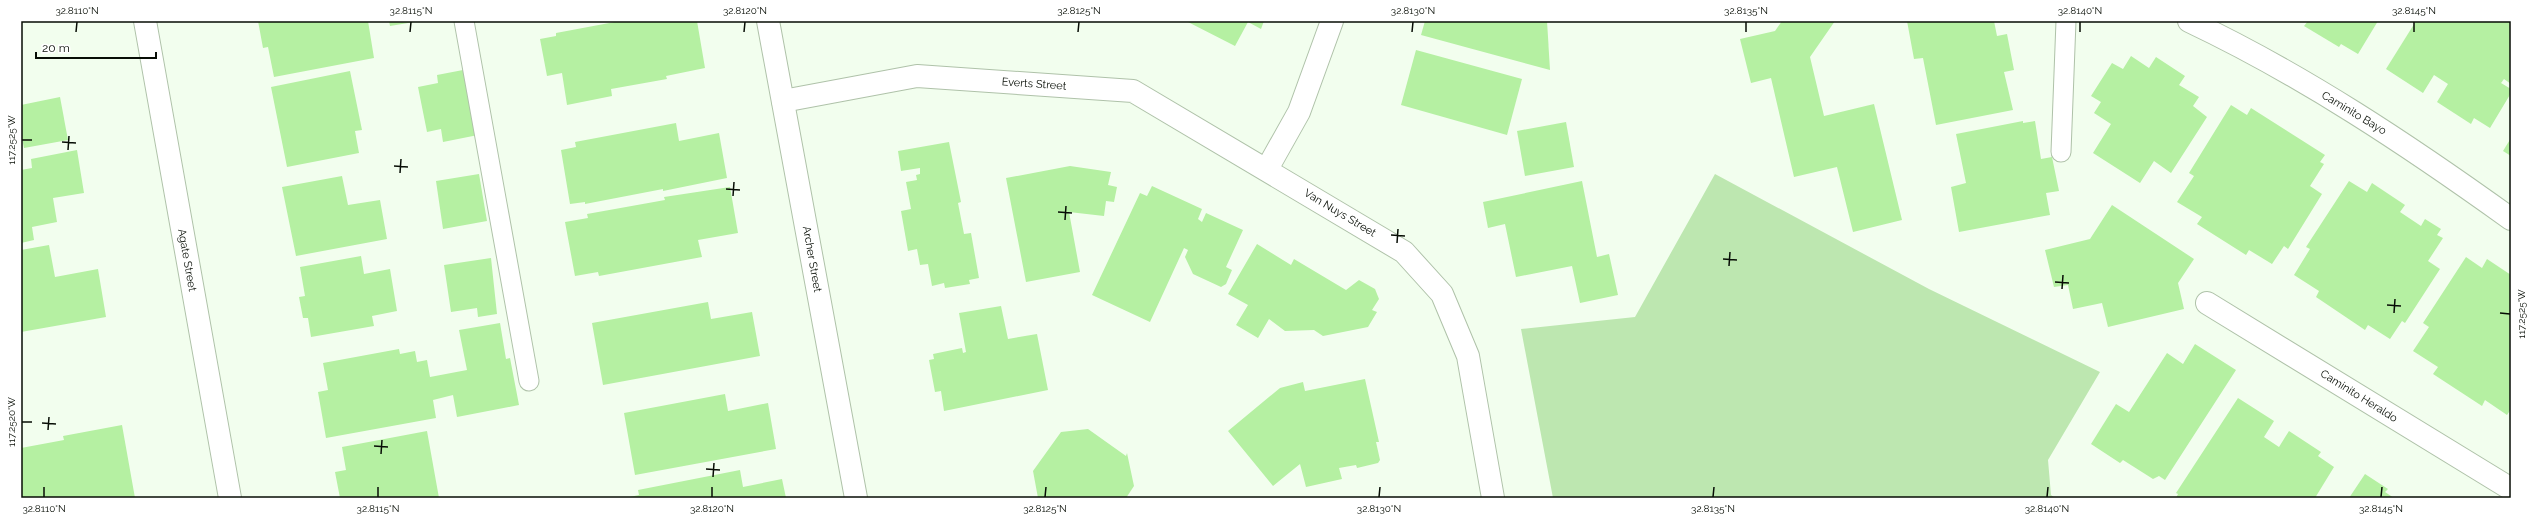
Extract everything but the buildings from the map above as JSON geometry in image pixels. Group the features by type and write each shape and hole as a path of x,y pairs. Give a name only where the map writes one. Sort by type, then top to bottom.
{"street":[{"name":"Agate Street","path":"145,21 230,498"},
{"name":"Archer Street","path":"768,21 856,498"},
{"path":"1267,169 1300,112 1332,21"},
{"name":"Caminito Bayo","path":"2189,21 2247,49 2413,148 2511,218"},
{"name":"Everts Street","path":"783,101 917,76 1133,91 1267,169"},
{"name":"Van Nuys Street","path":"1267,169 1404,252 1442,294 1468,356 1492,498"},
{"name":"Caminito Heraldo","path":"2207,303 2511,489"}],"lane":[{"path":"464,21 529,382"},
{"path":"2061,152 2066,21"}],"green space":[{"path":"1715,174 1929,289 2100,372 2048,460 2051,495 2055,498 1553,498 1521,329 1635,317"}]}
